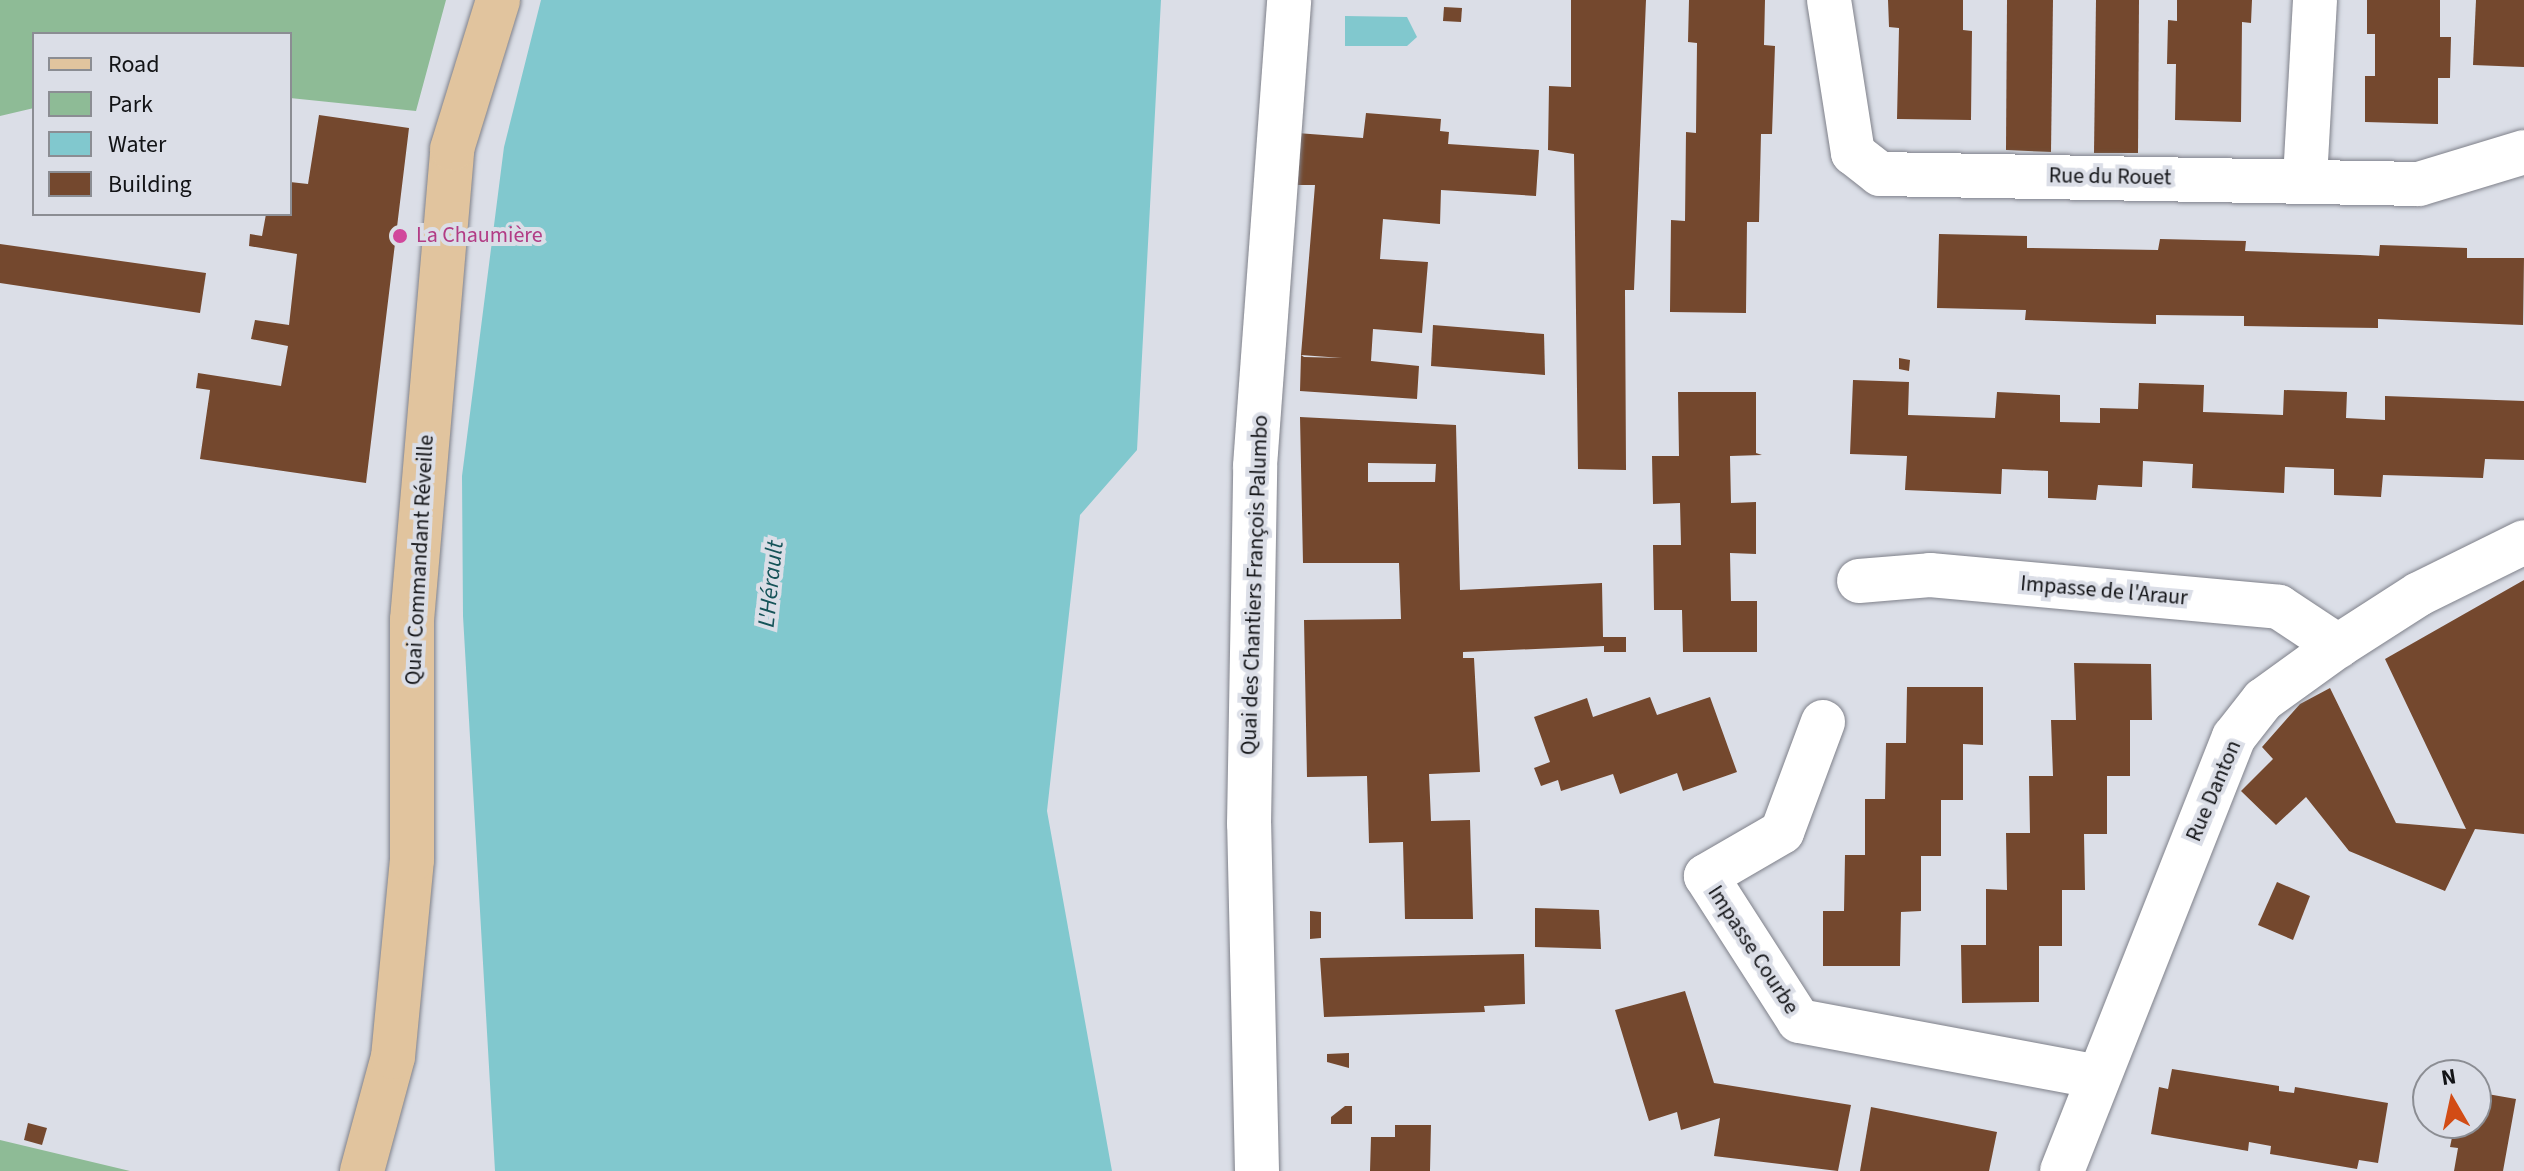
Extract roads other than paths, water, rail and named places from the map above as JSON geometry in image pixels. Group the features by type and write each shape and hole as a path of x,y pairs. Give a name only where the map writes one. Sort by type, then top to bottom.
{"main road":[{"name":"Quai Commandant Réveille","path":"362,1171 393,1057 412,860 412,620 452,149 498,0"}],"street":[{"name":"Quai des Chantiers François Palumbo","path":"1257,1171 1249,824 1255,466 1289,0"},
{"name":"Rue du Rouet","path":"1829,0 1853,153 1880,174 2305,179 2419,184 2524,152"},
{"path":"2305,179 2315,0"},
{"name":"Rue Danton","path":"2062,1171 2234,737 2263,700 2338,646 2419,594 2524,542"},
{"name":"Impasse de l'Araur","path":"1859,581 1930,575 2279,607 2338,646"},
{"name":"Impasse Courbe","path":"1823,722 1782,832 1706,876 1799,1021 2098,1077"}],"water":[{"name":"L'Hérault","path":"541,0 1161,0 1137,450 1080,515 1047,811 1112,1171 495,1171 463,616 462,476 504,147"},
{"path":"1345,16 1407,17 1417,37 1407,46 1345,46"}],"place":[{"name":"La Chaumière","path":"400,236"}]}
